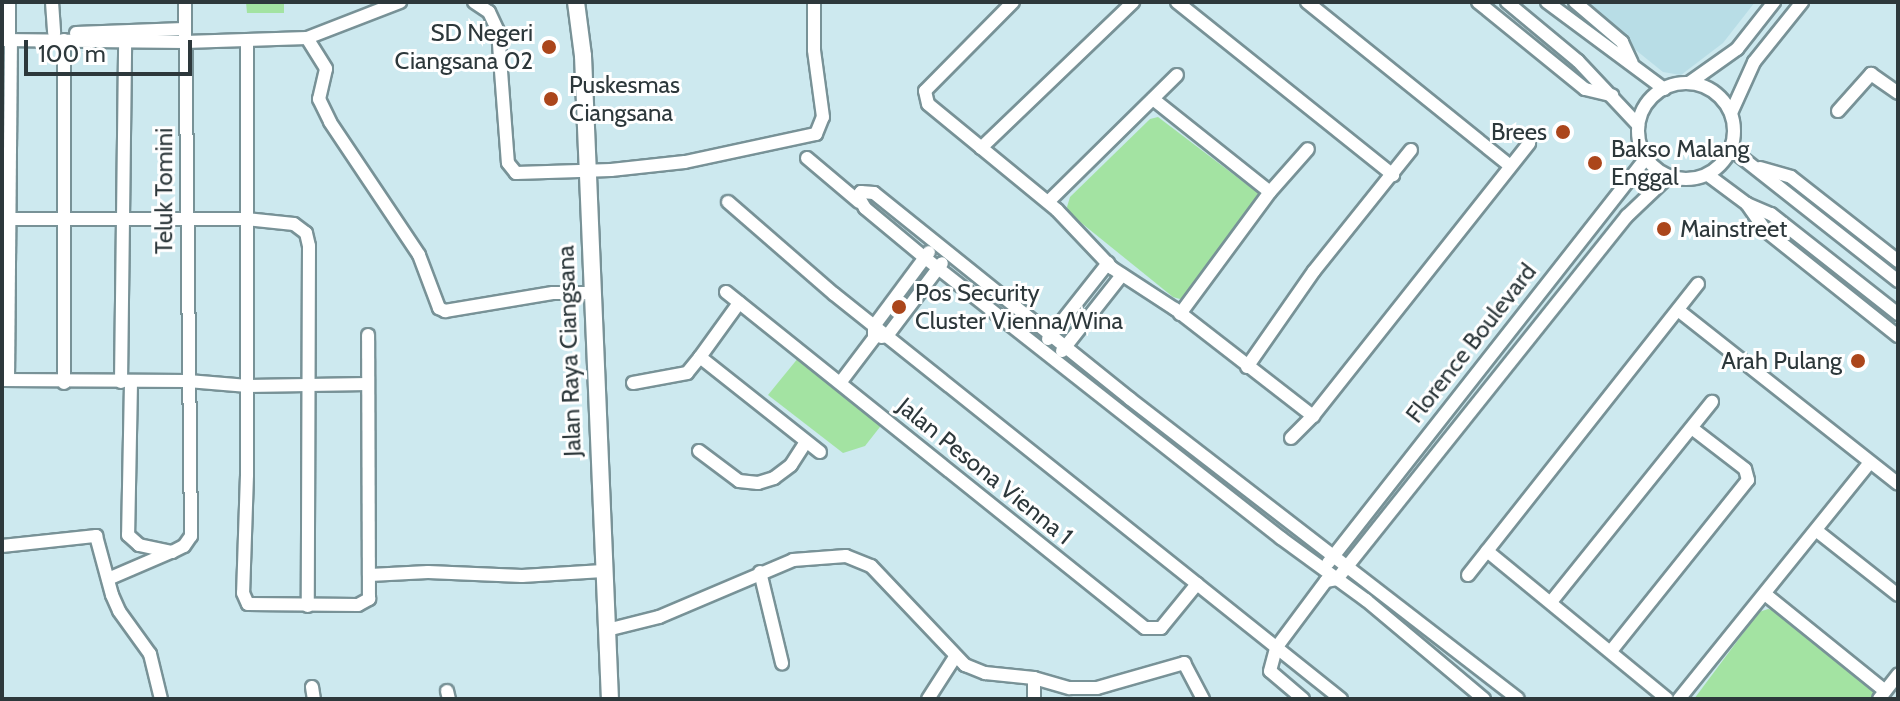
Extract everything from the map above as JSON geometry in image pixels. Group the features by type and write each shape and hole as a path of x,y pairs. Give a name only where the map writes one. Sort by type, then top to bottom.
{"main road":[{"name":"Jalan Raya Ciangsana","path":"576,2 583,56 590,293 610,699"}],"street":[{"path":"9,2 6,37 5,380 64,383 188,381 248,386 368,384"},
{"path":"52,2 59,37 66,219 64,383"},
{"name":"Teluk Tomini","path":"172,552 184,546 191,536 185,219 185,2"},
{"path":"6,37 185,36 247,41 307,38 400,2"},
{"path":"474,2 489,12 498,31 511,169 516,173 586,171 685,162 816,134 823,117 814,50 814,2"},
{"path":"1013,2 925,91 928,104 1048,202 1122,275 1180,314 1313,416"},
{"path":"981,148 1133,2"},
{"path":"1177,2 1393,175"},
{"path":"1307,2 1510,166"},
{"path":"1478,2 1585,89 1612,95"},
{"path":"1507,2 1612,95 1638,125 1646,158 1669,176 1692,179 1708,175 1731,149 1734,127 1731,113 1714,92 1689,83"},
{"path":"1547,2 1664,89"},
{"path":"1575,2 1622,42 1632,63"},
{"path":"1638,125 1650,100 1664,89 1689,83 1737,49 1774,2"},
{"path":"1731,113 1754,62 1802,2"},
{"path":"59,37 125,42 185,36"},
{"path":"307,38 326,69 319,99 330,122 419,255 439,308 445,311 553,293 590,293"},
{"path":"247,41 248,386 244,597 253,605 363,604 369,599 368,335"},
{"path":"125,42 122,219 128,535 139,545 172,552"},
{"path":"1048,202 1177,75"},
{"path":"1838,111 1869,75 1874,75 1898,93"},
{"path":"1153,99 1270,192"},
{"path":"1291,438 1313,416 1529,143"},
{"path":"1180,314 1270,192 1308,149"},
{"path":"1731,149 1898,281"},
{"path":"1247,367 1314,271 1411,150"},
{"path":"807,158 925,258 1057,358 1484,699"},
{"name":"Florence Boulevard","path":"1329,576 1333,557 1646,158"},
{"path":"1753,166 1791,177 1898,261"},
{"path":"1708,175 1747,204 1771,214 1898,314"},
{"name":"Florence Boulevard","path":"1329,576 1346,567 1627,216 1669,176"},
{"path":"859,202 861,192 874,193 1333,557 1518,699"},
{"path":"728,202 878,333 1341,699"},
{"path":"1747,204 1765,230 1898,336"},
{"path":"6,219 246,219 294,224 306,233 309,246 308,606"},
{"path":"840,383 878,333 935,244"},
{"path":"878,333 949,254"},
{"path":"1042,348 1108,263"},
{"path":"1057,358 1122,275"},
{"path":"1468,575 1698,284"},
{"name":"Jalan Pesona Vienna 1","path":"726,292 1145,628 1161,628 1197,584"},
{"path":"633,383 687,373 739,303"},
{"path":"1678,310 1898,484"},
{"path":"700,357 820,452"},
{"path":"1551,602 1712,402"},
{"path":"1611,651 1748,480 1745,469 1693,429"},
{"path":"699,451 739,481 758,483 774,478 791,465 806,442"},
{"path":"1679,699 1870,462"},
{"path":"1817,531 1898,595"},
{"path":"2,546 51,544 96,536 119,611 150,654 161,699"},
{"path":"1487,551 1667,699"},
{"path":"108,579 172,552"},
{"path":"607,630 659,617 760,572 823,555 846,556 871,566 965,665 985,673 1034,678 1070,688 1097,688 1184,663 1203,699"},
{"path":"370,575 428,572 510,576 603,571"},
{"path":"760,572 782,663"},
{"path":"1303,699 1270,671 1276,648 1329,576"},
{"path":"1765,594 1882,695 1898,675"},
{"path":"928,699 955,657"},
{"path":"1034,678 1034,699"}],"shaded area":[{"path":"1576,2 1755,2 1723,43 1681,75 1663,72"}],"green space":[{"path":"246,2 284,2 284,13 247,13"},
{"path":"1158,117 1258,193 1260,202 1188,297 1180,299 1173,297 1069,213 1067,207 1070,197 1150,119"},
{"path":"803,352 887,418 865,446 843,453 768,395"},
{"path":"1768,609 1779,611 1876,691 1873,699 1694,699 1759,612"}],"place":[{"name":"SD Negeri Ciangsana 02","path":"549,47"},
{"name":"Puskesmas Ciangsana","path":"551,99"},
{"name":"Brees","path":"1563,132"},
{"name":"Bakso Malang Enggal","path":"1595,163"},
{"name":"Mainstreet","path":"1664,229"},
{"name":"Pos Security Cluster Vienna/Wina","path":"899,307"},
{"name":"Arah Pulang","path":"1858,361"}]}
